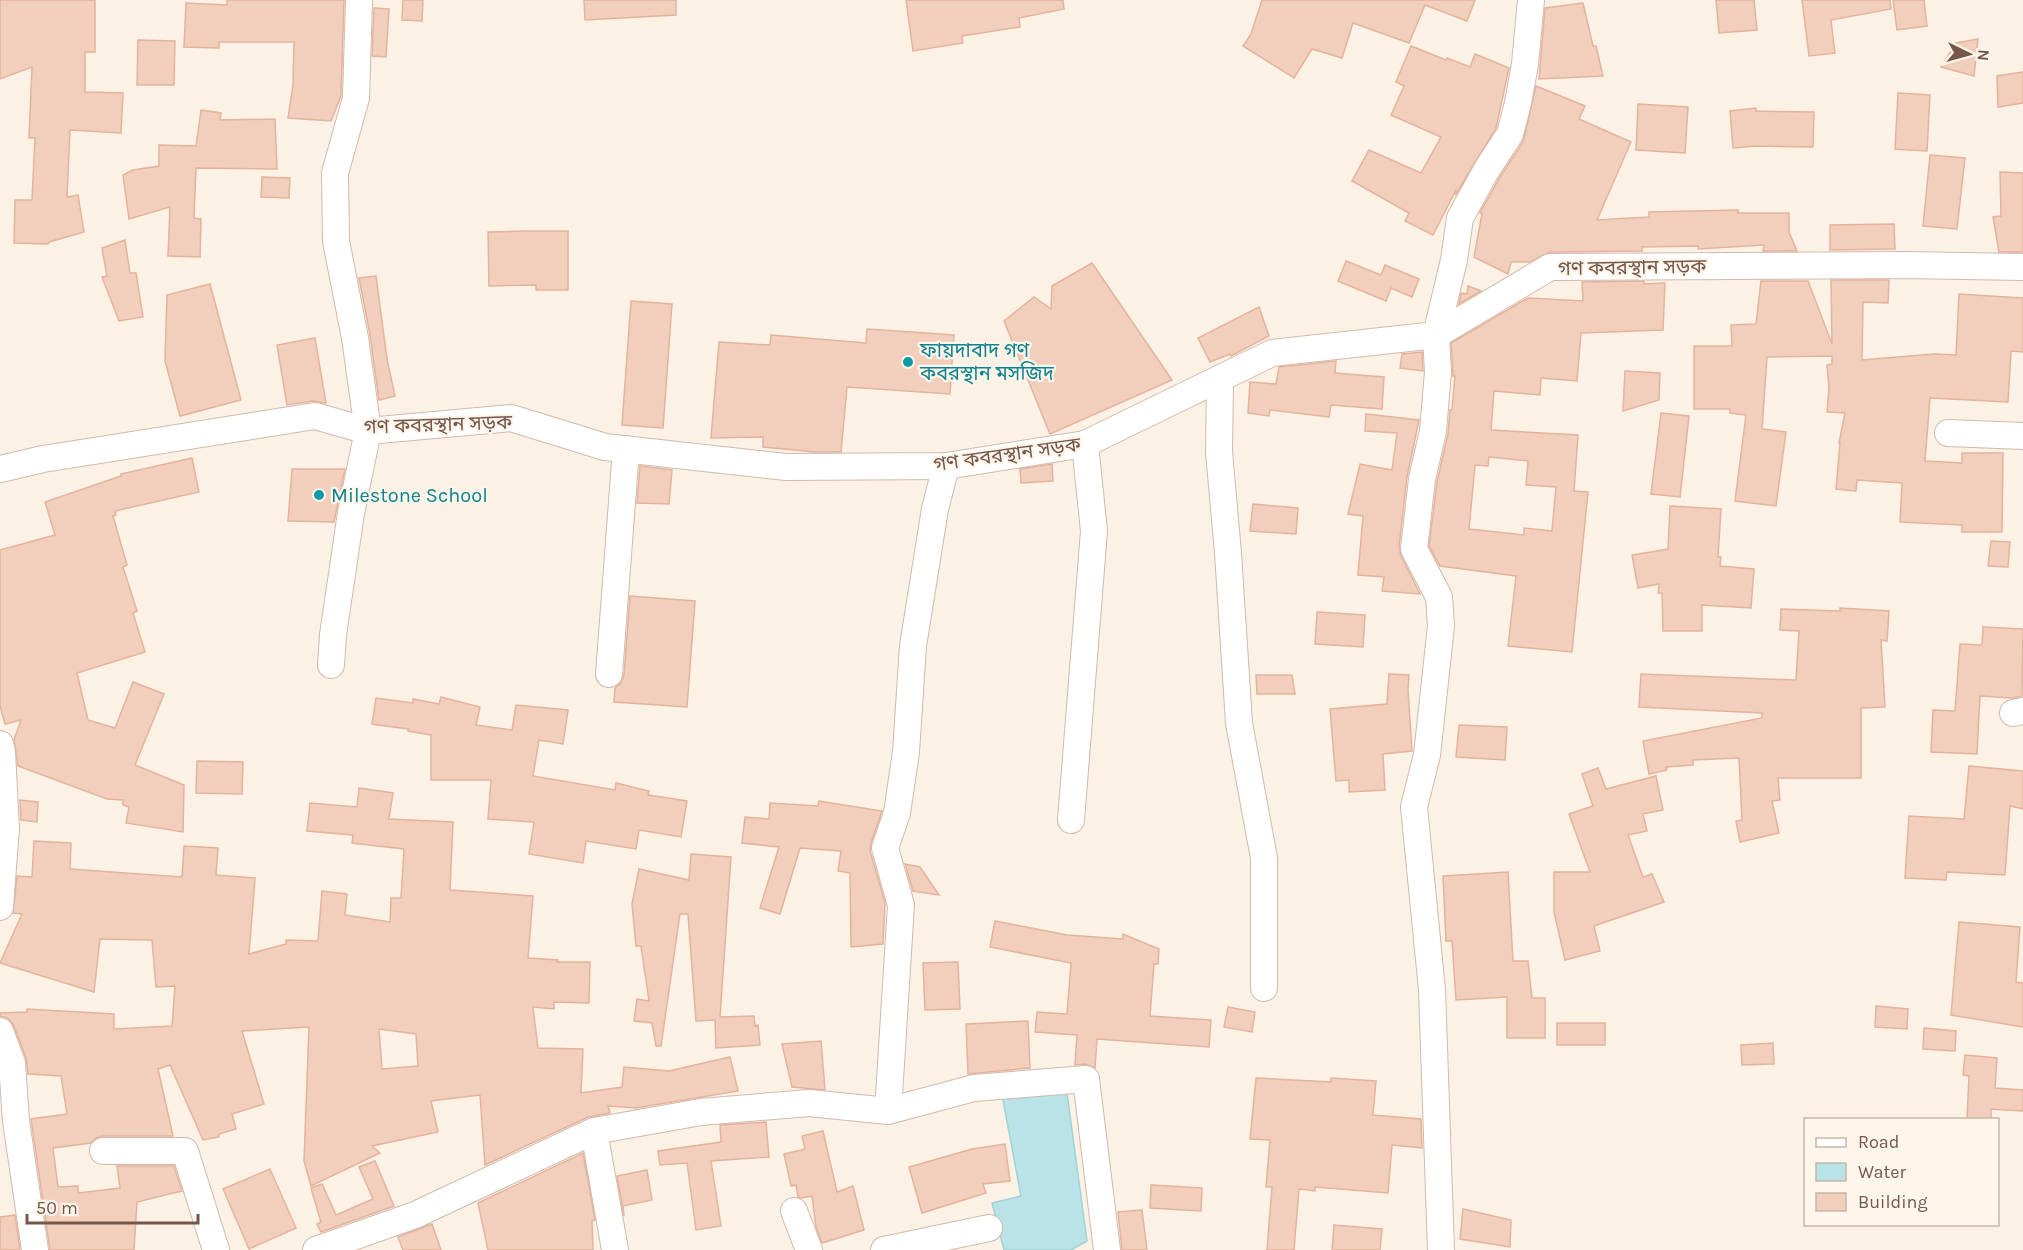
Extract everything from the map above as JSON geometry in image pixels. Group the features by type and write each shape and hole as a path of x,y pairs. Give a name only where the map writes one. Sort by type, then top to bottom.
{"street":[{"path":"331,665 333,634 351,513 368,430 355,338 336,241 335,173 356,98 359,0"},
{"path":"1440,1250 1432,990 1414,807 1427,755 1441,626 1439,597 1414,549 1422,479 1433,431 1438,372 1436,335 1454,260 1460,218 1487,169 1510,134 1525,64 1531,0"},
{"name":"গণ কবরস্থান সড়ক","path":"0,469 43,459 315,416 368,430 512,418 605,447 786,467 946,466 1085,444 1272,353 1436,335 1550,267 1893,265 2023,267"},
{"path":"1220,379 1219,452 1239,723 1264,858 1264,988"},
{"path":"1948,433 2023,436"},
{"path":"1071,819 1094,531 1085,444"},
{"path":"609,674 626,448"},
{"path":"888,1111 901,905 885,848 897,813 906,752 913,646 934,509 946,466"},
{"path":"0,744 6,828 0,907"},
{"path":"0,1031 12,1063 16,1121 35,1250"},
{"path":"316,1250 416,1215 594,1131 701,1112 809,1103 888,1111 974,1088 1086,1079 1107,1250"},
{"path":"594,1131 615,1250"},
{"path":"103,1151 185,1151 216,1250"},
{"path":"794,1210 809,1250"},
{"path":"885,1250 989,1228"}],"water":[{"path":"1067,1093 1087,1241 1071,1250 1004,1250 992,1203 1021,1196 1002,1095"}],"building":[{"path":"0,0 95,0 95,52 85,52 85,92 123,93 121,133 70,130 67,197 78,195 84,232 48,244 14,243 15,200 32,200 35,138 29,138 32,67 0,79"},
{"path":"227,0 344,0 341,96 331,121 288,118 293,85 294,42 219,42 219,48 184,47 186,3 227,5"},
{"path":"403,0 423,0 422,21 402,20"},
{"path":"584,0 676,0 676,15 585,20"},
{"path":"906,0 1063,0 1064,9 1019,18 1020,27 962,36 963,43 913,51"},
{"path":"1262,0 1475,0 1467,21 1425,5 1409,43 1353,23 1342,58 1312,49 1294,78 1243,46 1251,34"},
{"path":"1716,0 1754,0 1757,30 1719,33"},
{"path":"1802,0 1890,0 1891,9 1831,20 1835,53 1809,56"},
{"path":"1893,0 1924,0 1927,26 1897,30"},
{"path":"1583,3 1603,76 1539,79 1545,8"},
{"path":"374,8 389,9 386,57 372,56"},
{"path":"1978,39 1974,76 1941,67 1956,43"},
{"path":"138,40 175,41 174,85 137,85"},
{"path":"1411,46 1470,67 1475,54 1509,68 1496,128 1456,194 1456,190 1433,235 1405,221 1409,213 1352,181 1369,150 1421,173 1441,137 1391,115 1404,86 1396,82"},
{"path":"2023,72 2023,103 1998,107 1997,76"},
{"path":"1536,86 1585,106 1579,119 1631,142 1597,220 1649,217 1649,212 1738,210 1738,213 1789,213 1789,232 1797,251 1763,251 1764,245 1698,249 1698,246 1642,247 1642,251 1550,252 1530,262 1511,262 1508,274 1474,257 1482,214 1480,213 1523,142"},
{"path":"1898,93 1930,95 1927,151 1895,149"},
{"path":"1638,104 1688,107 1685,153 1636,150"},
{"path":"1756,108 1756,111 1814,112 1813,147 1733,148 1730,111"},
{"path":"201,110 221,113 220,120 275,119 277,169 196,168 194,218 201,219 200,257 168,256 170,207 129,219 123,175 133,170 159,166 159,145 196,146"},
{"path":"1930,155 1965,158 1957,229 1923,226"},
{"path":"2000,172 2023,173 2023,252 1999,252 1993,217 2001,216"},
{"path":"262,177 290,178 289,198 261,197"},
{"path":"1894,224 1895,249 1830,250 1830,225"},
{"path":"568,231 568,290 536,290 536,285 489,286 488,232"},
{"path":"125,240 130,273 136,273 143,317 119,321 102,277 107,276 102,248"},
{"path":"1346,261 1381,275 1385,265 1419,279 1412,297 1391,288 1386,301 1338,281"},
{"path":"1092,263 1172,380 1050,434 1004,321 1034,297 1051,309 1052,286"},
{"path":"376,276 387,359 395,396 379,400 359,278"},
{"path":"1831,280 1889,280 1888,303 1863,302 1862,360 1934,354 1956,355 1959,294 2023,298 2023,352 2011,351 2008,402 1930,398 1925,461 1962,463 1962,453 2003,453 2002,532 1962,532 1962,525 1900,522 1902,483 1857,480 1856,491 1836,489 1839,443 1845,413 1827,412 1829,388 1827,365 1832,364 1832,356 1767,357 1762,429 1786,432 1776,506 1735,501 1746,415 1730,413 1730,409 1694,409 1694,346 1732,346 1731,325 1756,324 1761,281 1808,281 1832,344"},
{"path":"1582,282 1665,283 1663,330 1581,333 1577,381 1541,378 1540,395 1494,391 1491,430 1578,435 1574,491 1588,492 1572,652 1508,646 1516,576 1440,566 1429,546 1437,482 1448,434 1450,410 1452,410 1455,376 1453,376 1451,343 1528,298 1583,301","holes":["1489,457 1528,461 1526,485 1556,487 1552,531 1524,528 1524,535 1469,529 1475,465 1488,466"]},
{"path":"210,284 241,400 180,416 165,361 167,295"},
{"path":"1468,286 1481,291 1459,304 1461,293 1467,294"},
{"path":"631,301 672,304 663,428 622,425"},
{"path":"1259,307 1269,336 1231,356 1230,354 1210,362 1198,338"},
{"path":"867,329 954,335 950,394 847,387 841,452 763,447 763,437 711,438 719,342 770,345 771,335 866,343"},
{"path":"315,338 326,403 313,401 287,405 277,345"},
{"path":"1422,352 1423,371 1400,368 1402,354"},
{"path":"1336,361 1335,373 1384,377 1382,409 1331,405 1329,417 1270,410 1269,416 1248,413 1250,382 1276,384 1279,367"},
{"path":"1625,371 1660,373 1659,400 1623,411"},
{"path":"1661,413 1689,416 1680,497 1651,494"},
{"path":"1366,414 1419,420 1407,477 1399,547 1401,556 1420,594 1382,591 1384,577 1358,575 1363,516 1348,514 1360,464 1392,470 1397,433 1365,431"},
{"path":"192,458 199,492 115,511 116,515 113,516 127,565 123,567 137,611 133,613 145,652 77,673 88,720 115,728 133,682 164,694 135,765 184,785 183,832 126,823 129,807 123,805 123,800 107,799 18,766 14,740 21,720 5,724 0,706 0,550 55,535 45,502 121,476 121,474"},
{"path":"1052,464 1053,481 1021,483 1020,469"},
{"path":"640,466 672,470 669,504 637,503"},
{"name":"Milestone School","path":"292,469 345,469 334,522 288,521"},
{"path":"1253,504 1298,508 1296,534 1250,531"},
{"path":"1670,506 1721,509 1718,557 1721,557 1720,566 1754,569 1751,608 1702,605 1702,631 1663,631 1662,593 1658,593 1659,584 1638,588 1632,555 1668,549"},
{"path":"1991,541 2010,542 2008,567 1988,566"},
{"path":"630,596 695,601 687,707 614,702 615,688 621,683 624,675"},
{"path":"1840,608 1889,611 1887,641 1881,640 1885,707 1861,708 1861,778 1778,778 1780,800 1772,801 1779,833 1740,842 1736,821 1742,820 1739,758 1693,760 1693,765 1666,767 1667,770 1649,774 1643,741 1762,718 1762,713 1639,707 1641,674 1796,680 1799,631 1780,630 1781,609 1840,611"},
{"path":"1317,612 1365,615 1363,647 1315,644"},
{"path":"1983,627 2023,629 2022,696 2013,698 1980,696 1977,754 1931,752 1933,710 1955,711 1960,644 1982,645"},
{"path":"1389,674 1409,675 1412,751 1383,754 1385,790 1349,792 1349,780 1336,781 1330,709 1387,704"},
{"path":"1256,675 1292,675 1295,694 1257,694"},
{"path":"441,697 480,707 476,725 512,730 516,705 568,710 563,744 539,740 533,776 615,790 616,783 649,791 648,795 687,801 681,837 639,830 636,849 586,841 583,863 529,854 534,822 488,819 491,780 431,780 431,735 372,724 376,698 413,703 413,699 439,704"},
{"path":"1459,725 1507,727 1505,760 1456,757"},
{"path":"197,761 243,762 242,794 196,793"},
{"path":"1969,766 2023,771 2023,809 2010,806 2005,875 1947,872 1946,880 1905,878 1909,816 1964,819"},
{"path":"1598,768 1606,789 1656,776 1663,810 1643,814 1647,831 1628,835 1643,877 1652,874 1664,902 1594,926 1600,951 1565,960 1554,912 1554,872 1590,872 1569,814 1593,806 1582,774"},
{"path":"359,788 393,793 389,819 453,822 450,890 533,896 528,958 558,960 557,962 590,962 589,1003 554,1002 554,1009 533,1007 538,1048 583,1049 581,1093 622,1087 624,1067 669,1071 730,1057 738,1091 636,1108 608,1106 610,1113 588,1117 485,1165 480,1095 431,1101 438,1132 372,1146 380,1153 311,1186 304,1161 309,1027 242,1031 264,1104 232,1114 236,1129 219,1134 219,1137 203,1140 170,1065 158,1069 173,1136 103,1136 91,1143 53,1148 58,1187 78,1186 78,1193 120,1188 117,1166 174,1166 182,1191 137,1202 134,1250 50,1250 31,1119 67,1114 61,1076 28,1074 26,1058 14,1026 9,1019 0,1016 0,1013 27,1012 27,1009 114,1014 114,1029 172,1026 175,986 156,987 152,940 100,939 94,992 0,963 22,914 13,913 17,876 32,877 34,841 71,843 70,869 182,877 184,846 218,848 216,875 255,878 249,954 286,944 286,940 318,941 322,891 347,894 345,915 390,922 391,898 401,898 404,849 352,843 353,835 307,831 310,803 357,807","holes":["379,1029 416,1034 418,1066 382,1069"]},
{"path":"20,800 38,802 37,822 21,820"},
{"path":"819,801 882,811 870,851 885,902 883,944 851,947 850,873 838,871 841,851 800,848 780,914 760,908 779,847 742,843 745,817 769,819 770,803 818,806"},
{"path":"691,854 731,857 720,1017 754,1016 755,1026 758,1025 760,1045 716,1048 715,1020 696,1021 688,914 680,914 661,1046 656,1046 652,1023 634,1021 637,999 649,1001 641,946 636,946 632,904 639,869 689,880"},
{"path":"905,864 920,867 939,895 913,891"},
{"path":"1508,872 1513,961 1528,961 1532,998 1545,998 1545,1038 1507,1038 1507,997 1456,1000 1452,941 1446,941 1443,876"},
{"path":"995,921 1067,935 1123,939 1123,934 1159,949 1158,964 1154,964 1150,1016 1211,1020 1209,1047 1097,1039 1095,1068 1085,1064 1075,1065 1077,1035 1035,1032 1037,1012 1067,1014 1071,963 990,947"},
{"path":"1959,922 2020,927 2016,982 2023,983 2023,1027 1951,1015"},
{"path":"958,962 960,1009 925,1010 923,963"},
{"path":"1876,1006 1908,1009 1907,1029 1875,1027"},
{"path":"1228,1007 1255,1012 1252,1032 1224,1027"},
{"path":"1028,1021 1030,1068 968,1074 966,1024"},
{"path":"1557,1023 1605,1023 1605,1045 1557,1045"},
{"path":"1924,1028 1956,1031 1955,1051 1923,1049"},
{"path":"821,1041 825,1090 792,1087 782,1044"},
{"path":"1773,1043 1774,1064 1742,1065 1741,1045"},
{"path":"1965,1055 1997,1058 1995,1088 2023,1090 2023,1111 1991,1109 1991,1118 1967,1118 1969,1076 1963,1075"},
{"path":"1256,1078 1331,1082 1331,1078 1376,1081 1373,1115 1421,1119 1422,1148 1392,1145 1388,1193 1315,1187 1315,1191 1299,1189 1294,1250 1267,1250 1272,1187 1266,1187 1270,1140 1250,1139"},
{"path":"766,1122 769,1157 711,1161 721,1226 696,1230 687,1163 660,1165 658,1151 721,1142 720,1125"},
{"path":"823,1131 837,1192 853,1186 864,1230 822,1243 816,1227 812,1196 798,1197 796,1185 791,1186 784,1154 805,1149 802,1136"},
{"path":"1005,1144 1010,1181 983,1184 986,1193 922,1213 909,1167 972,1149"},
{"path":"583,1153 595,1220 592,1221 593,1250 488,1250 478,1203"},
{"path":"375,1161 394,1206 321,1232 317,1224 321,1222 311,1188 322,1184 336,1215 373,1199 359,1167"},
{"path":"270,1169 296,1228 249,1249 223,1189"},
{"path":"647,1170 652,1200 623,1206 624,1216 617,1176"},
{"path":"1151,1185 1202,1188 1201,1211 1150,1208"},
{"path":"1463,1209 1511,1220 1510,1247 1460,1239"},
{"path":"1142,1210 1147,1250 1122,1250 1118,1212"},
{"path":"15,1215 20,1250 0,1250 0,1217"},
{"path":"432,1224 441,1250 403,1250 398,1237"},
{"path":"1334,1225 1382,1229 1380,1250 1332,1250"}],"place":[{"name":"ফায়দাবাদ গণ কবরস্থান মসজিদ","path":"908,362"},
{"name":"Milestone School","path":"319,495"}]}
